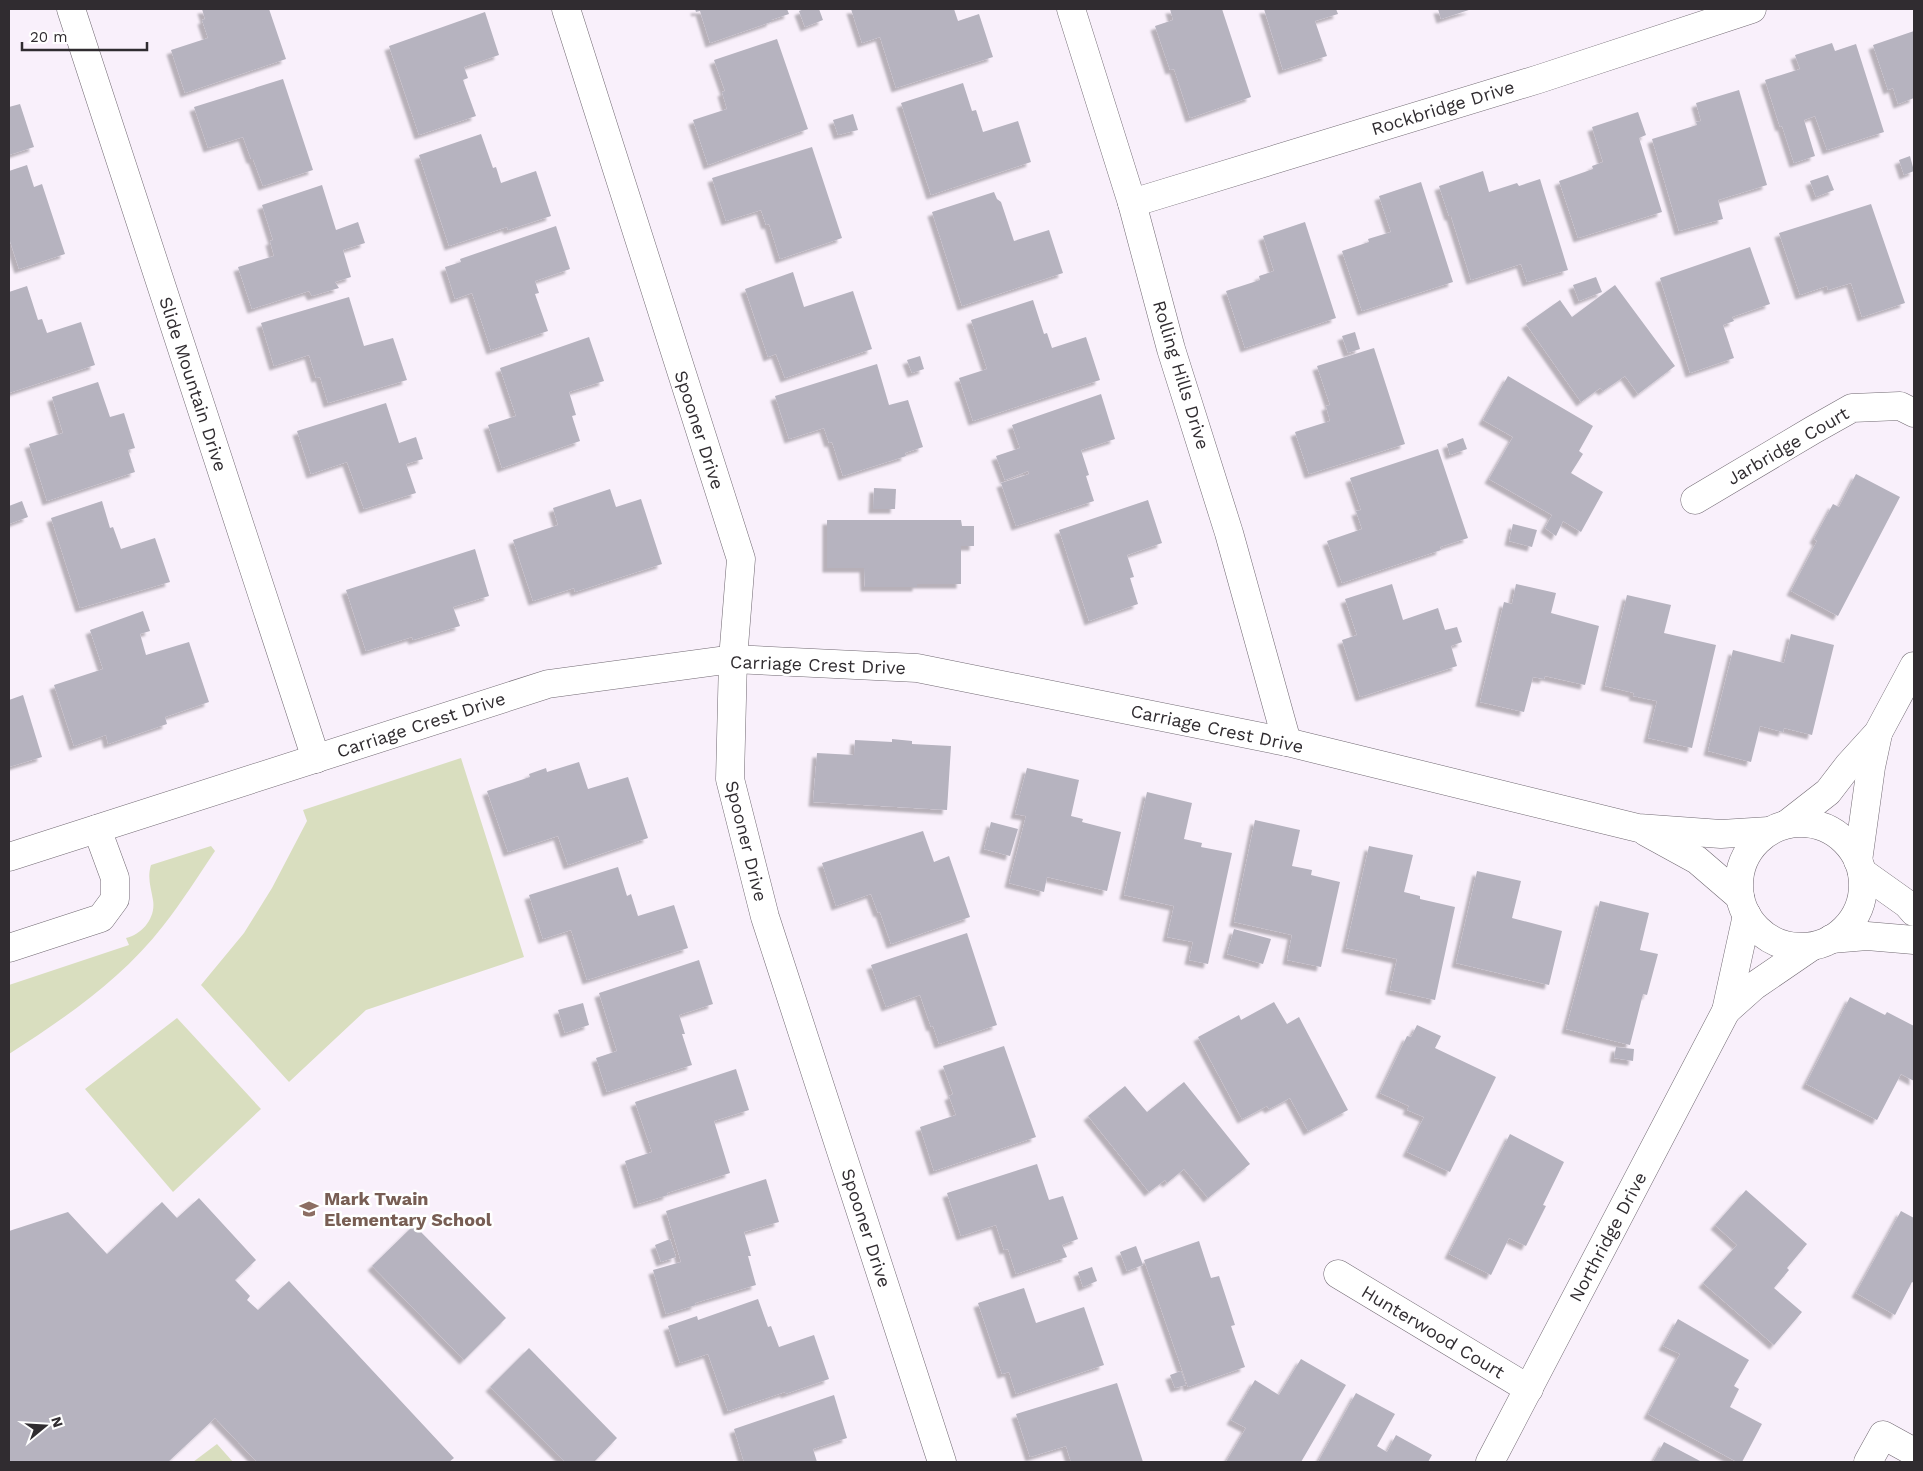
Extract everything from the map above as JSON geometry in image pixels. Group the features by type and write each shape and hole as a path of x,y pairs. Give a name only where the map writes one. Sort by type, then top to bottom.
{"street":[{"name":"Slide Mountain Drive","path":"71,9 316,759"},
{"name":"Spooner Drive","path":"566,9 741,559 733,659 730,779 760,898 942,1462"},
{"name":"Rolling Hills Drive","path":"1071,9 1132,203 1171,349 1229,533 1286,742"},
{"name":"Rockbridge Drive","path":"1132,203 1539,78 1752,9"},
{"name":"Jarbridge Court","path":"1696,500 1852,408 1900,406 1914,413"},
{"name":"Carriage Crest Drive","path":"9,857 548,684 733,659 917,668 1286,742 1638,828 1721,834 1778,828"},
{"path":"1914,666 1878,734 1848,766 1828,792 1778,828 1757,840 1742,866 1739,882 1743,906 1758,930 1774,940 1792,946 1867,936 1914,940"},
{"path":"1821,943 1844,930 1854,918 1860,903 1863,888 1860,866 1871,768 1878,734"},
{"path":"1778,828 1804,823 1821,826 1837,834 1849,846 1860,866 1907,904 1914,912"},
{"path":"9,948 101,918 115,899 115,878 97,828"},
{"name":"Carriage Crest Drive","path":"1638,828 1697,860 1743,906"},
{"name":"Northridge Drive","path":"1490,1462 1726,1011 1743,906"},
{"name":"Northridge Drive","path":"1726,1011 1754,986 1821,943"},
{"name":"Hunterwood Court","path":"1338,1274 1529,1389"},
{"path":"1868,1462 1883,1435 1914,1452"}],"green space":[{"path":"461,758 524,957 366,1010 289,1082 201,985 244,933 272,888 307,821 303,810"},
{"path":"211,846 215,851 183,898 163,926 130,963 72,1012 9,1054 9,985 129,945 126,938 143,929 152,913 153,900 149,878 151,865"},
{"path":"177,1018 261,1109 173,1192 85,1089"},
{"path":"217,1444 233,1462 193,1462"}],"building":[{"path":"202,9 269,9 286,59 185,93 171,50 208,38 202,20 205,19"},
{"path":"695,9 787,9 789,14 710,43 700,11 696,12"},
{"path":"819,9 823,20 805,27 799,11"},
{"path":"851,9 954,9 958,21 979,14 993,57 896,88 880,37 862,43"},
{"path":"1170,9 1222,9 1251,97 1190,118 1174,69 1170,70 1155,26 1173,20"},
{"path":"1264,9 1336,9 1338,14 1315,21 1327,56 1283,70"},
{"path":"1438,9 1472,9 1441,19"},
{"path":"485,12 499,55 464,67 468,78 463,80 476,116 419,135 389,46"},
{"path":"1914,31 1914,98 1898,104 1893,88 1888,90 1873,45"},
{"path":"777,39 808,129 708,165 693,120 727,109 722,92 725,91 714,60"},
{"path":"1832,43 1835,51 1856,44 1884,132 1827,150 1815,116 1804,120 1815,156 1794,163 1765,80 1800,69 1795,55"},
{"path":"283,79 313,170 263,186 243,137 208,148 194,107"},
{"path":"963,83 972,111 976,110 983,132 1018,121 1031,162 931,195 901,103"},
{"path":"1739,90 1767,185 1718,200 1723,219 1679,231 1652,139 1697,125 1696,122 1701,121 1696,103"},
{"path":"20,104 34,147 9,155 9,107"},
{"path":"1638,112 1646,135 1639,138 1662,212 1578,238 1559,181 1593,169 1592,166 1603,162 1592,127"},
{"path":"853,114 858,130 838,135 833,120"},
{"path":"481,134 493,168 496,167 501,183 536,171 551,216 508,230 507,227 449,246 419,155"},
{"path":"812,147 842,238 780,259 769,224 766,225 761,210 726,221 712,178"},
{"path":"1910,156 1914,171 1904,175 1899,160"},
{"path":"27,165 34,187 42,184 65,254 19,269 9,238 9,171"},
{"path":"1483,171 1489,192 1517,183 1519,186 1540,179 1568,270 1527,282 1521,264 1471,280 1451,216 1449,216 1439,186"},
{"path":"1828,175 1834,190 1816,197 1810,181"},
{"path":"1421,182 1453,282 1362,311 1342,251 1369,242 1368,239 1391,232 1379,196"},
{"path":"322,185 336,230 358,222 365,243 343,250 351,277 335,282 339,288 312,296 309,291 252,309 238,267 274,256 270,241 273,240 262,205"},
{"path":"994,192 997,199 1001,202 1014,241 1049,230 1063,273 962,306 932,212"},
{"path":"1871,204 1905,303 1862,317 1851,283 1828,290 1827,286 1800,295 1779,233"},
{"path":"1305,222 1336,318 1245,348 1226,291 1260,280 1259,276 1274,271 1263,236"},
{"path":"556,226 570,269 535,281 539,293 535,294 548,331 491,350 472,293 455,299 445,267 461,262 460,259"},
{"path":"1750,247 1770,304 1732,317 1734,321 1723,325 1734,358 1690,373 1660,278"},
{"path":"793,272 804,307 853,291 872,349 785,378 776,354 768,357 745,289"},
{"path":"1596,277 1602,292 1579,301 1573,285"},
{"path":"1615,285 1675,366 1638,394 1625,376 1603,391 1600,388 1581,402 1526,324 1560,300 1572,317"},
{"path":"27,286 38,320 42,319 47,333 81,322 95,365 9,393 9,292"},
{"path":"349,297 364,346 393,338 407,380 328,403 320,377 316,378 309,355 274,366 261,323"},
{"path":"1033,300 1044,334 1047,333 1052,348 1086,337 1100,380 973,421 959,378 987,369 971,320"},
{"path":"1355,332 1360,349 1348,353 1342,336"},
{"path":"589,337 604,381 569,392 576,415 572,416 580,441 502,468 488,425 516,416 500,368"},
{"path":"1374,348 1405,444 1309,474 1295,432 1330,421 1326,406 1330,405 1317,366"},
{"path":"920,356 924,369 912,373 907,360"},
{"path":"877,364 889,405 908,400 923,447 905,453 906,456 843,476 832,442 829,443 824,428 789,439 775,396"},
{"path":"1508,376 1593,426 1579,451 1583,454 1571,473 1603,492 1581,532 1563,521 1556,536 1545,528 1552,515 1489,479 1513,437 1483,420"},
{"path":"98,382 110,417 124,413 135,448 128,450 135,472 47,501 29,444 63,433 52,397"},
{"path":"1101,394 1115,439 1081,450 1089,475 1086,476 1094,501 1016,526 1001,483 1029,474 1028,471 1005,480 996,456 1020,448 1012,425"},
{"path":"386,403 399,443 416,437 423,459 406,464 416,493 364,509 347,462 311,474 297,431"},
{"path":"1463,438 1467,449 1450,455 1447,444"},
{"path":"1438,449 1468,538 1440,547 1441,550 1342,583 1327,541 1362,529 1356,511 1361,510 1350,478"},
{"path":"1856,474 1900,497 1838,616 1791,591 1817,541 1814,539 1833,504 1839,507"},
{"path":"874,488 896,489 895,509 873,509"},
{"path":"610,489 616,507 641,499 662,564 575,592 574,588 533,601 513,540 558,525 553,508"},
{"path":"1148,500 1162,543 1127,555 1134,577 1130,578 1138,604 1089,621 1059,530"},
{"path":"22,501 28,517 9,524 9,506"},
{"path":"102,501 110,528 113,527 121,549 155,538 170,582 80,608 51,518"},
{"path":"827,520 961,520 962,526 974,526 974,546 961,546 961,584 917,584 917,587 865,587 864,568 827,568"},
{"path":"1513,524 1537,530 1532,547 1509,541"},
{"path":"475,549 489,596 453,607 460,626 413,640 412,637 366,651 346,590"},
{"path":"1392,584 1403,620 1438,608 1445,630 1457,627 1462,642 1451,646 1457,666 1360,697 1342,640 1357,635 1345,599"},
{"path":"1516,584 1556,593 1551,613 1599,626 1585,685 1545,676 1544,679 1533,677 1524,712 1480,702 1504,602 1512,604"},
{"path":"1627,595 1671,605 1664,633 1716,645 1692,748 1648,738 1657,701 1633,696 1634,693 1605,686"},
{"path":"143,611 150,631 140,634 146,655 189,642 209,702 165,717 167,724 108,744 106,735 74,746 54,685 103,669 90,630"},
{"path":"1791,634 1834,645 1812,735 1784,728 1783,732 1760,726 1751,762 1708,751 1733,650 1784,663"},
{"path":"23,695 42,757 9,767 9,700"},
{"path":"892,739 912,741 912,744 951,746 947,810 813,802 817,753 854,755 855,740 892,742"},
{"path":"579,762 588,789 628,777 648,838 568,865 558,836 508,852 487,791 530,777 529,774 546,768 547,772"},
{"path":"1027,768 1079,780 1071,816 1083,819 1082,822 1121,832 1107,891 1047,877 1044,892 1009,883 1026,816 1015,814"},
{"path":"1147,792 1192,803 1184,839 1202,843 1201,847 1232,853 1208,964 1189,960 1193,942 1167,937 1174,906 1124,895"},
{"path":"1255,820 1300,830 1292,866 1312,870 1311,875 1340,882 1321,967 1287,960 1292,935 1234,922"},
{"path":"991,822 1018,829 1010,856 984,849"},
{"path":"923,831 934,862 949,856 970,917 891,944 880,912 878,913 871,894 836,906 822,863"},
{"path":"1369,846 1413,855 1404,892 1420,896 1420,899 1455,907 1435,1000 1390,990 1397,959 1346,948"},
{"path":"618,867 627,896 631,894 638,916 674,905 688,948 587,980 571,930 543,939 529,895"},
{"path":"1477,871 1521,881 1512,918 1562,931 1549,985 1456,963"},
{"path":"1600,901 1649,913 1640,950 1658,954 1647,995 1643,994 1630,1045 1566,1029"},
{"path":"1234,929 1271,939 1263,964 1227,954"},
{"path":"967,933 997,1025 939,1044 920,995 886,1007 871,965"},
{"path":"699,960 713,1004 679,1015 685,1034 682,1034 692,1065 607,1092 596,1058 617,1051 599,993"},
{"path":"1850,997 1885,1015 1887,1012 1914,1026 1914,1081 1901,1074 1877,1120 1806,1084"},
{"path":"1274,1002 1287,1024 1299,1017 1348,1110 1308,1131 1290,1098 1269,1109 1267,1106 1242,1119 1198,1037 1239,1015 1241,1020"},
{"path":"583,1003 589,1025 565,1033 558,1010"},
{"path":"1417,1025 1441,1036 1435,1048 1496,1077 1450,1172 1407,1152 1424,1117 1407,1110 1409,1106 1380,1093 1407,1036 1411,1037"},
{"path":"1004,1046 1036,1137 934,1171 920,1127 956,1115 949,1096 953,1094 943,1066"},
{"path":"1616,1047 1634,1049 1633,1061 1614,1058"},
{"path":"736,1069 749,1110 714,1121 730,1173 638,1204 625,1161 652,1152 635,1102"},
{"path":"1184,1082 1250,1164 1208,1198 1184,1169 1167,1183 1165,1180 1149,1192 1088,1116 1125,1086 1147,1112"},
{"path":"1510,1134 1564,1162 1543,1205 1546,1206 1526,1246 1509,1238 1491,1275 1449,1254"},
{"path":"1037,1164 1049,1200 1063,1196 1078,1239 1062,1245 1067,1257 1016,1274 1008,1249 1004,1250 996,1225 961,1236 947,1193"},
{"path":"766,1179 779,1222 744,1232 751,1256 748,1256 756,1285 695,1303 696,1305 666,1314 653,1270 681,1262 666,1211"},
{"path":"1746,1190 1807,1244 1787,1268 1789,1270 1774,1288 1802,1312 1774,1345 1703,1283 1737,1245 1715,1225"},
{"path":"199,1198 256,1260 235,1280 250,1296 247,1300 258,1310 289,1281 454,1458 449,1462 257,1462 215,1418 168,1462 9,1462 9,1231 68,1212 107,1254 162,1202 177,1218"},
{"path":"1901,1211 1914,1218 1914,1283 1912,1282 1895,1315 1856,1293"},
{"path":"414,1225 506,1318 464,1360 372,1266"},
{"path":"670,1239 676,1257 661,1262 655,1245"},
{"path":"1199,1241 1211,1278 1219,1276 1235,1325 1231,1326 1245,1367 1188,1387 1144,1260"},
{"path":"1136,1246 1143,1265 1127,1271 1120,1252"},
{"path":"1092,1267 1097,1281 1083,1287 1078,1272"},
{"path":"1024,1288 1036,1323 1084,1307 1104,1365 1016,1394 1009,1372 1002,1374 978,1303"},
{"path":"758,1299 768,1327 771,1326 779,1347 814,1335 829,1379 728,1411 708,1354 680,1363 668,1326 697,1316 698,1320"},
{"path":"1678,1319 1749,1360 1734,1386 1739,1389 1730,1407 1762,1424 1742,1462 1737,1462 1648,1414 1680,1354 1663,1346"},
{"path":"529,1348 617,1438 594,1462 565,1462 490,1387"},
{"path":"1301,1359 1346,1385 1301,1462 1226,1462 1246,1428 1231,1420 1255,1380 1279,1395"},
{"path":"1181,1371 1186,1385 1175,1388 1170,1375"},
{"path":"1117,1383 1143,1462 1071,1462 1066,1446 1030,1457 1016,1414"},
{"path":"1356,1393 1395,1414 1377,1446 1387,1452 1396,1435 1432,1455 1428,1462 1318,1462"},
{"path":"834,1395 847,1438 813,1449 817,1462 744,1462 734,1429"},
{"path":"1664,1442 1702,1462 1653,1462"}],"place":[{"name":"Mark Twain Elementary School","path":"309,1209"}]}
